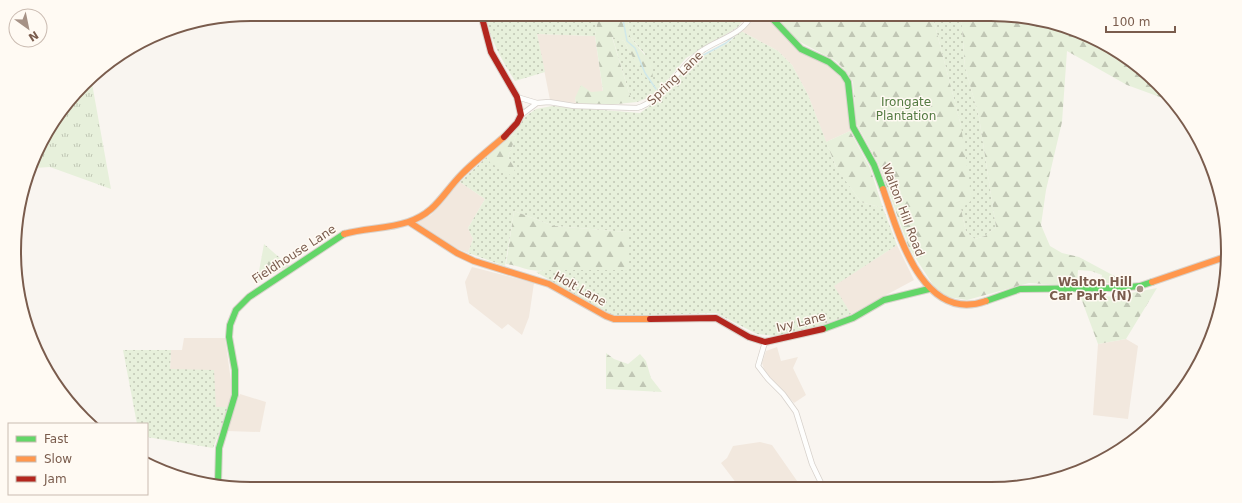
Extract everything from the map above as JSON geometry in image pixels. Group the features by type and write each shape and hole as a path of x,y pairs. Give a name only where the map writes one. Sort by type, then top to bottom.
{"street":[{"path":"482,21 490,52 517,97 520,113 537,103"},
{"name":"Spring Lane","path":"517,97 537,103 548,102 574,106 637,108 646,106 657,96 680,69 703,50 726,38 743,26 747,21"},
{"name":"Walton Hill Road","path":"775,21 801,49 829,62 848,82 853,127 874,165 905,251 930,289 948,302 978,304 1020,289 1118,288 1140,286 1221,258"},
{"name":"Fieldhouse Lane","path":"218,480 219,448 236,395 235,370 229,337 230,325 236,310 249,297 341,235 358,230 384,228 409,222 424,215 436,206 462,174 510,132 520,113"},
{"name":"Holt Lane","path":"409,222 457,253 474,261 549,284 614,319 716,318 749,336 765,342"},
{"name":"Ivy Lane","path":"820,482 812,464 796,412 783,394 758,366 765,342 818,331 854,318 884,300 930,289"}],"shaded area":[{"path":"752,21 771,21 799,49 828,65 842,76 846,83 850,131 826,142 808,95 792,65 778,51 741,31"},
{"path":"537,34 595,36 603,92 591,92 575,98 576,103 550,100"},
{"path":"460,182 485,199 468,228 473,239 468,253 453,247 416,223 431,215"},
{"path":"897,245 914,280 851,314 833,286"},
{"path":"472,267 534,283 529,317 522,335 508,324 502,329 469,303 465,282"},
{"path":"184,338 225,338 232,388 229,407 216,407 170,369 171,350 182,350"},
{"path":"1126,339 1138,346 1128,419 1093,415 1098,344"},
{"path":"777,347 781,361 798,357 793,368 806,395 794,403 765,372 762,363 766,351"},
{"path":"240,394 266,402 260,432 227,431"},
{"path":"760,442 772,445 798,482 735,482 721,463 727,458 733,446"}],"green space":[{"path":"487,21 598,21 595,36 537,34 545,72 515,81 497,49"},
{"path":"598,21 628,21 630,37 652,64 653,81 643,76 624,41 612,37 631,99 637,102 607,105 576,103 575,98 581,85 591,92 603,91 595,36"},
{"path":"628,21 742,21 738,27 686,58 655,95 637,102 631,99 612,36 624,41 643,75 645,54 630,37"},
{"name":"Irongate Plantation","path":"777,21 934,21 961,126 972,200 961,209 966,232 975,239 985,236 996,227 979,117 965,67 962,21 1006,21 1035,25 1065,33 1106,52 1119,60 1142,78 1162,98 1127,85 1067,51 1062,122 1046,190 1041,225 1050,246 1062,253 1079,257 1120,279 1115,284 1101,282 1102,275 1091,271 1078,270 1077,282 1059,285 1029,283 967,300 948,297 935,288 909,248 879,165 856,123 853,82 845,70 836,61 784,32"},
{"path":"934,21 962,21 965,67 979,117 996,227 985,236 975,239 966,232 961,209 961,126"},
{"path":"741,31 778,51 792,65 808,95 836,167 861,202 883,208 897,245 834,286 851,314 815,328 775,336 757,334 716,313 612,316 536,272 545,270 627,232 554,226 514,211 505,266 468,253 473,239 468,228 485,199 460,182 487,157 489,162 515,169 508,157 516,136 512,135 526,116 536,109 552,106 640,113 661,98 689,64 728,43"},
{"path":"92,86 111,189 50,167 37,168 60,123 78,100"},
{"path":"850,131 870,168 883,208 861,202 837,169 826,142"},
{"path":"512,135 516,136 508,157 515,169 512,176 489,162 487,157"},
{"path":"514,211 554,226 627,232 627,270 535,271 506,264"},
{"path":"264,244 289,266 257,282"},
{"path":"1157,288 1126,339 1098,344 1081,298 1116,296"},
{"path":"123,350 171,350 170,369 214,370 216,407 229,407 213,448 148,437 148,423 137,423"},
{"path":"606,353 614,359 628,364 640,354 646,361 651,378 662,392 606,389"}],"waterway":[{"path":"623,21 627,41 635,48 645,73 656,89"},
{"path":"685,69 696,59 726,43 734,36"}],"traffic: fast":[{"path":"775,21 801,49 829,62 843,74 848,82 853,127 874,165 883,189"},
{"path":"218,480 219,448 235,395 235,370 229,337 230,325 236,310 249,297 344,234"},
{"path":"986,301 1020,289 1118,288 1140,286 1152,282"},
{"path":"823,329 853,318 884,300 929,289"}],"traffic: slow":[{"path":"344,234 400,224 418,218 432,208 462,174 504,137"},
{"path":"883,189 896,228 905,249 916,270 929,287 945,299 964,305 986,301"},
{"path":"409,222 457,253 474,261 549,284 606,316 614,319 650,319"},
{"path":"1152,282 1221,258"}],"traffic: jam":[{"path":"483,21 491,52 517,97 521,115 517,123 504,137"},
{"path":"650,319 716,318 749,337 765,342 823,329"}],"place":[{"name":"Walton Hill Car Park (N)","path":"1140,289"}]}
